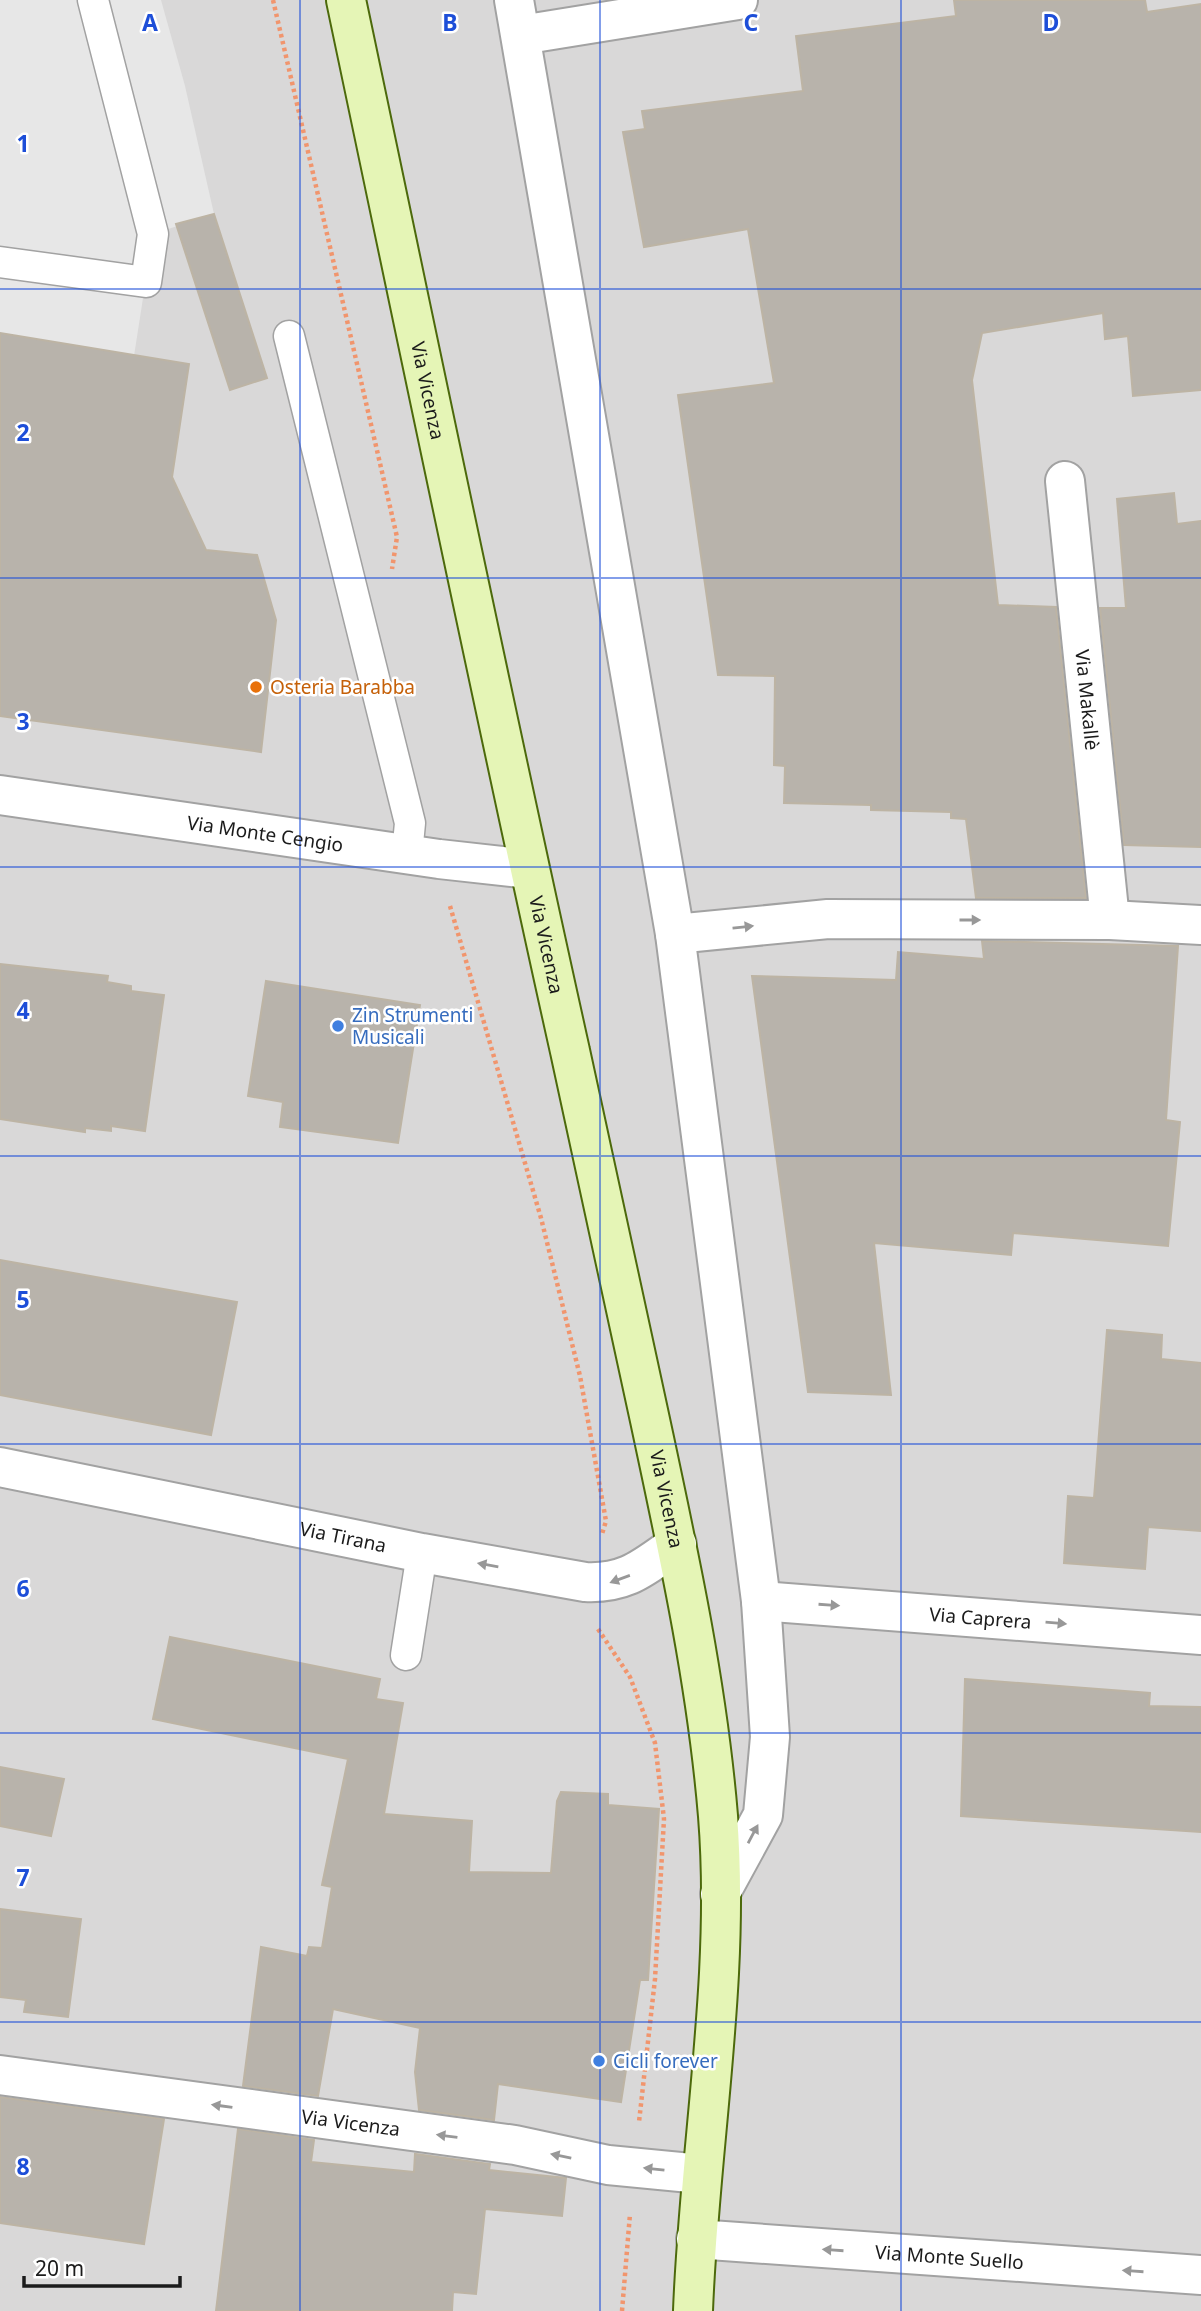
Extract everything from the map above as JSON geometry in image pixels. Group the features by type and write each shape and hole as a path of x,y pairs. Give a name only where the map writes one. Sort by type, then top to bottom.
{"main road":[{"name":"Via Vicenza","path":"346,0 529,869 677,1544 710,1744 718,1819 720,1894 716,2006 696,2239 693,2311"}],"street":[{"path":"517,18 738,0"},
{"name":"Via Vicenza","path":"517,18 676,934 761,1601 770,1737 763,1815 720,1894"},
{"name":"Via Makallè","path":"1065,481 1110,920"},
{"name":"Via Monte Cengio","path":"0,795 529,869"},
{"path":"676,934 828,919 1110,920 1201,925"},
{"name":"Via Tirana","path":"0,1467 422,1553 610,1583 633,1574 677,1544"},
{"name":"Via Caprera","path":"761,1601 1201,1635"},
{"name":"Via Vicenza","path":"0,2075 515,2145 608,2165 701,2174"},
{"name":"Via Monte Suello","path":"696,2239 1201,2275"}],"lane":[{"path":"0,262 146,282 153,234 93,0"},
{"path":"289,337 410,823 407,854"},
{"path":"406,1655 422,1553"}],"path":[{"path":"273,0 397,537 391,576"},
{"path":"450,906 541,1218 580,1376 606,1521 597,1541"},
{"path":"595,1624 629,1677 655,1743 664,1819 655,1979 639,2125"},
{"path":"622,2311 632,2200"}],"shaded area":[{"path":"0,0 1201,0 1201,2311 0,2311"},
{"path":"0,0 161,0 185,86 214,214 153,234 134,356 0,335"}],"building":[{"path":"954,0 1145,0 1147,12 1201,4 1201,390 1133,396 1128,336 1105,339 1103,313 982,333 972,380 998,605 1056,607 1086,898 976,898 966,819 951,818 951,812 871,810 871,805 784,803 785,766 774,765 775,676 718,675 678,395 774,383 748,229 644,247 623,132 645,129 642,111 803,91 796,36 956,16"},
{"path":"214,214 267,378 230,390 176,224"},
{"path":"0,333 189,364 172,477 206,550 257,555 276,620 261,752 0,716"},
{"path":"1174,493 1177,524 1201,521 1201,847 1124,845 1100,608 1126,608 1117,499"},
{"path":"982,941 1178,946 1166,1120 1180,1122 1168,1246 1013,1233 1011,1255 874,1243 891,1395 808,1392 752,976 896,980 898,952 984,959"},
{"path":"0,964 108,976 107,982 131,986 131,991 164,995 145,1131 111,1126 111,1131 85,1128 85,1132 0,1119"},
{"path":"266,981 420,1005 398,1143 280,1127 283,1102 248,1096"},
{"path":"0,1260 237,1302 211,1435 0,1395"},
{"path":"1107,1330 1162,1335 1161,1359 1201,1363 1201,1531 1148,1527 1145,1569 1064,1563 1068,1496 1094,1498"},
{"path":"170,1637 380,1679 376,1699 403,1703 384,1814 472,1821 469,1872 551,1873 557,1801 561,1792 608,1794 608,1805 659,1809 648,1980 640,1980 621,2102 498,2084 494,2120 419,2110 415,2072 420,2028 333,2009 318,2096 243,2086 261,1947 307,1956 309,1947 322,1948 332,1887 322,1885 348,1759 153,1719"},
{"path":"965,1679 1150,1693 1149,1706 1201,1707 1201,1832 961,1816"},
{"path":"0,1767 64,1779 51,1836 0,1826"},
{"path":"0,1909 81,1919 68,2017 24,2012 26,2000 0,1997"},
{"path":"0,2097 164,2119 144,2244 0,2223"},
{"path":"238,2129 314,2140 311,2162 414,2172 415,2154 490,2164 489,2170 566,2178 562,2216 485,2209 476,2294 453,2292 452,2311 216,2311"}],"place":[{"name":"Osteria Barabba","path":"256,687"},
{"name":"Zin Strumenti Musicali","path":"338,1026"},
{"name":"Cicli forever","path":"599,2061"}]}
